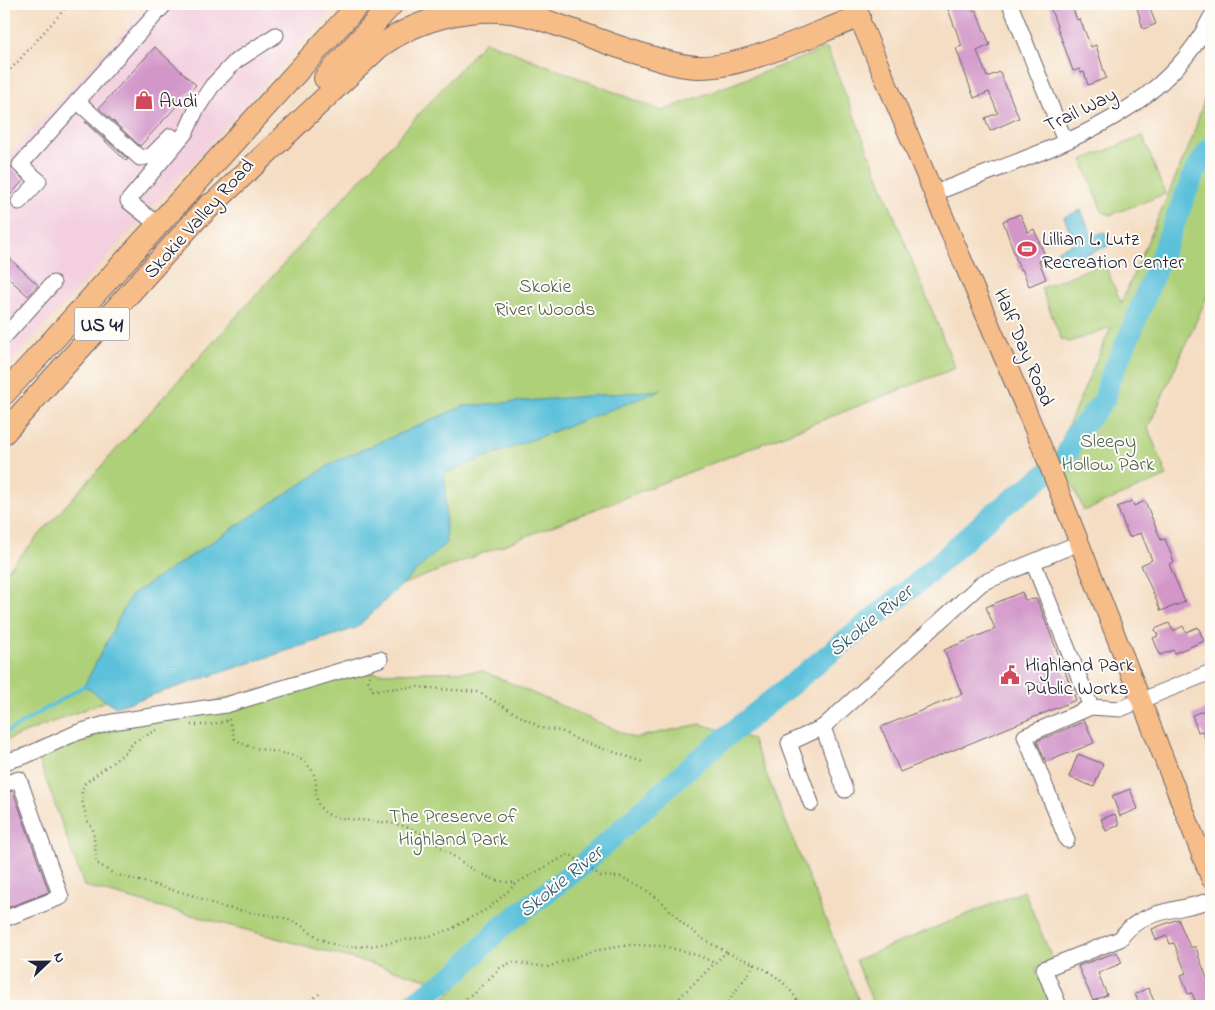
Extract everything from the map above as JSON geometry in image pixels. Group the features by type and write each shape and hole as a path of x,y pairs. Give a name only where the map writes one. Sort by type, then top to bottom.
{"highway":[{"name":"Skokie Valley Road","path":"4,394 359,4"},
{"name":"Skokie Valley Road","path":"4,433 392,4"},
{"path":"200,216 379,47 398,33 445,16 473,12 504,12 530,16 662,61 697,67 725,65 745,60 856,10"}],"main road":[{"name":"Half Day Road","path":"856,10 1041,445 1211,879"}],"street":[{"path":"19,202 39,181 20,164 165,4"},
{"path":"1010,4 1064,141"},
{"name":"Trail Way","path":"935,193 1104,124 1136,104 1170,75 1197,41 1211,17"},
{"path":"158,225 128,201 186,132 194,114 212,86 236,61 276,35"},
{"path":"77,101 140,158 145,158 161,146 194,114"},
{"path":"4,337 53,282"},
{"path":"811,803 789,743 823,727 982,583 1079,543"},
{"path":"1033,562 1091,707"},
{"path":"4,762 25,756 76,733 112,722 226,705 380,659"},
{"path":"1067,840 1025,736 1091,707 1120,708 1211,672"},
{"path":"823,727 845,790"},
{"path":"4,784 19,779 62,897 4,919"},
{"path":"1059,1006 1044,969 1120,939 1127,928 1146,916 1211,900"}],"path":[{"path":"4,77 69,4"},
{"path":"380,659 368,680 373,690 417,687 478,692 541,728 561,731 580,741 644,762"},
{"path":"226,705 235,739 246,747 303,760 313,771 317,783 316,797 318,806 328,814 392,822 413,829 480,872 507,883 518,882"},
{"path":"186,725 209,725 230,720"},
{"path":"160,729 152,731 134,742 120,757 84,784 81,796 87,820 93,829 97,863 114,874 195,896 221,907 284,918 301,925 320,940 341,947 370,946 434,935 451,929 489,908 518,882 569,854 601,876 621,876 642,887 662,902 676,917 703,939 726,952 756,963 771,972 789,989 800,1006"},
{"path":"453,1006 472,995 500,968 512,962 547,967 592,951 629,944 664,946 700,956 715,963"},
{"path":"675,1006 677,1000 726,952"},
{"path":"725,1006 756,963"},
{"path":"302,1006 322,992"}],"shaded area":[{"path":"148,4 337,4 4,370 4,162"}],"green space":[{"name":"Skokie River Woods","path":"485,41 662,111 827,48 955,368 4,741 4,574"},
{"name":"Sleepy Hollow Park","path":"1211,77 1211,288 1148,428 1167,476 1084,511 1057,451 1111,327 1070,342 1061,339 1041,288 1104,263 1121,303 1192,139"},
{"path":"1143,136 1165,194 1110,215 1102,211 1082,160"},
{"name":"The Preserve of Highland Park","path":"483,671 634,738 700,724 752,739 861,1006 434,1006 457,987 84,886 34,746 325,674"},
{"path":"1024,891 1053,961 1036,968 1051,1006 874,1006 856,960"}],"water":[{"path":"1081,210 1092,236 1105,232 1110,245 1063,264 1057,250 1075,243 1064,217"},
{"path":"662,390 445,473 446,543 356,628 116,707 84,686 131,595 336,461 464,406"}],"building":[{"path":"946,4 970,4 973,11 976,10 990,45 977,51 987,77 1000,72 1019,118 990,131 985,118 998,113 989,92 974,98 956,48 962,46"},
{"path":"1049,4 1071,4 1077,20 1080,19 1091,47 1096,45 1106,78 1088,85 1084,72 1081,73 1080,69 1073,71"},
{"path":"1136,4 1148,4 1156,24 1143,29"},
{"name":"Audi","path":"155,47 196,85 140,146 99,108"},
{"path":"86,122 128,159 126,161"},
{"path":"9,165 24,180 4,202 4,170"},
{"name":"Lillian L. Lutz Recreation Center","path":"1020,214 1028,232 1034,229 1046,258 1039,261 1046,279 1029,286 1022,269 1020,270 1003,221"},
{"path":"4,253 38,285 28,296 4,274"},
{"path":"1132,501 1134,506 1145,501 1161,540 1165,539 1174,562 1169,564 1185,602 1161,611 1141,565 1152,560 1141,533 1129,537 1117,507"},
{"name":"Highland Park Public Works","path":"1022,592 1025,600 1037,599 1076,700 900,772 881,727 962,694 944,650 995,629 986,607"},
{"path":"1169,623 1173,631 1183,626 1186,632 1198,627 1204,641 1175,653 1173,650 1160,655 1153,638 1158,636 1155,629"},
{"path":"1211,708 1211,752 1202,731 1198,732 1192,715"},
{"path":"1085,721 1094,743 1046,762 1037,741"},
{"path":"1078,754 1103,764 1094,787 1069,777"},
{"path":"1130,789 1138,809 1120,816 1112,796"},
{"path":"13,791 49,892 4,909 4,793"},
{"path":"1115,814 1119,825 1106,831 1101,819"},
{"path":"1178,919 1190,947 1196,947 1210,986 1211,1006 1197,1006 1192,993 1188,994 1181,975 1186,973 1174,943 1170,944 1167,936 1156,940 1152,929"},
{"path":"1117,952 1122,963 1098,973 1107,995 1093,1001 1078,966"},
{"path":"1148,988 1154,1001 1140,1006 1135,994"}],"waterway":[{"name":"Skokie River","path":"410,1006 459,971 499,929 580,867 695,762 917,583 994,513 1065,460 1075,435 1105,399 1109,381 1131,332 1194,173 1211,147"},
{"path":"4,734 84,686"}],"place":[{"name":"Audi","path":"144,100"},
{"name":"Lillian L. Lutz Recreation Center","path":"1027,249"},
{"name":"Highland Park Public Works","path":"1010,675"}]}
